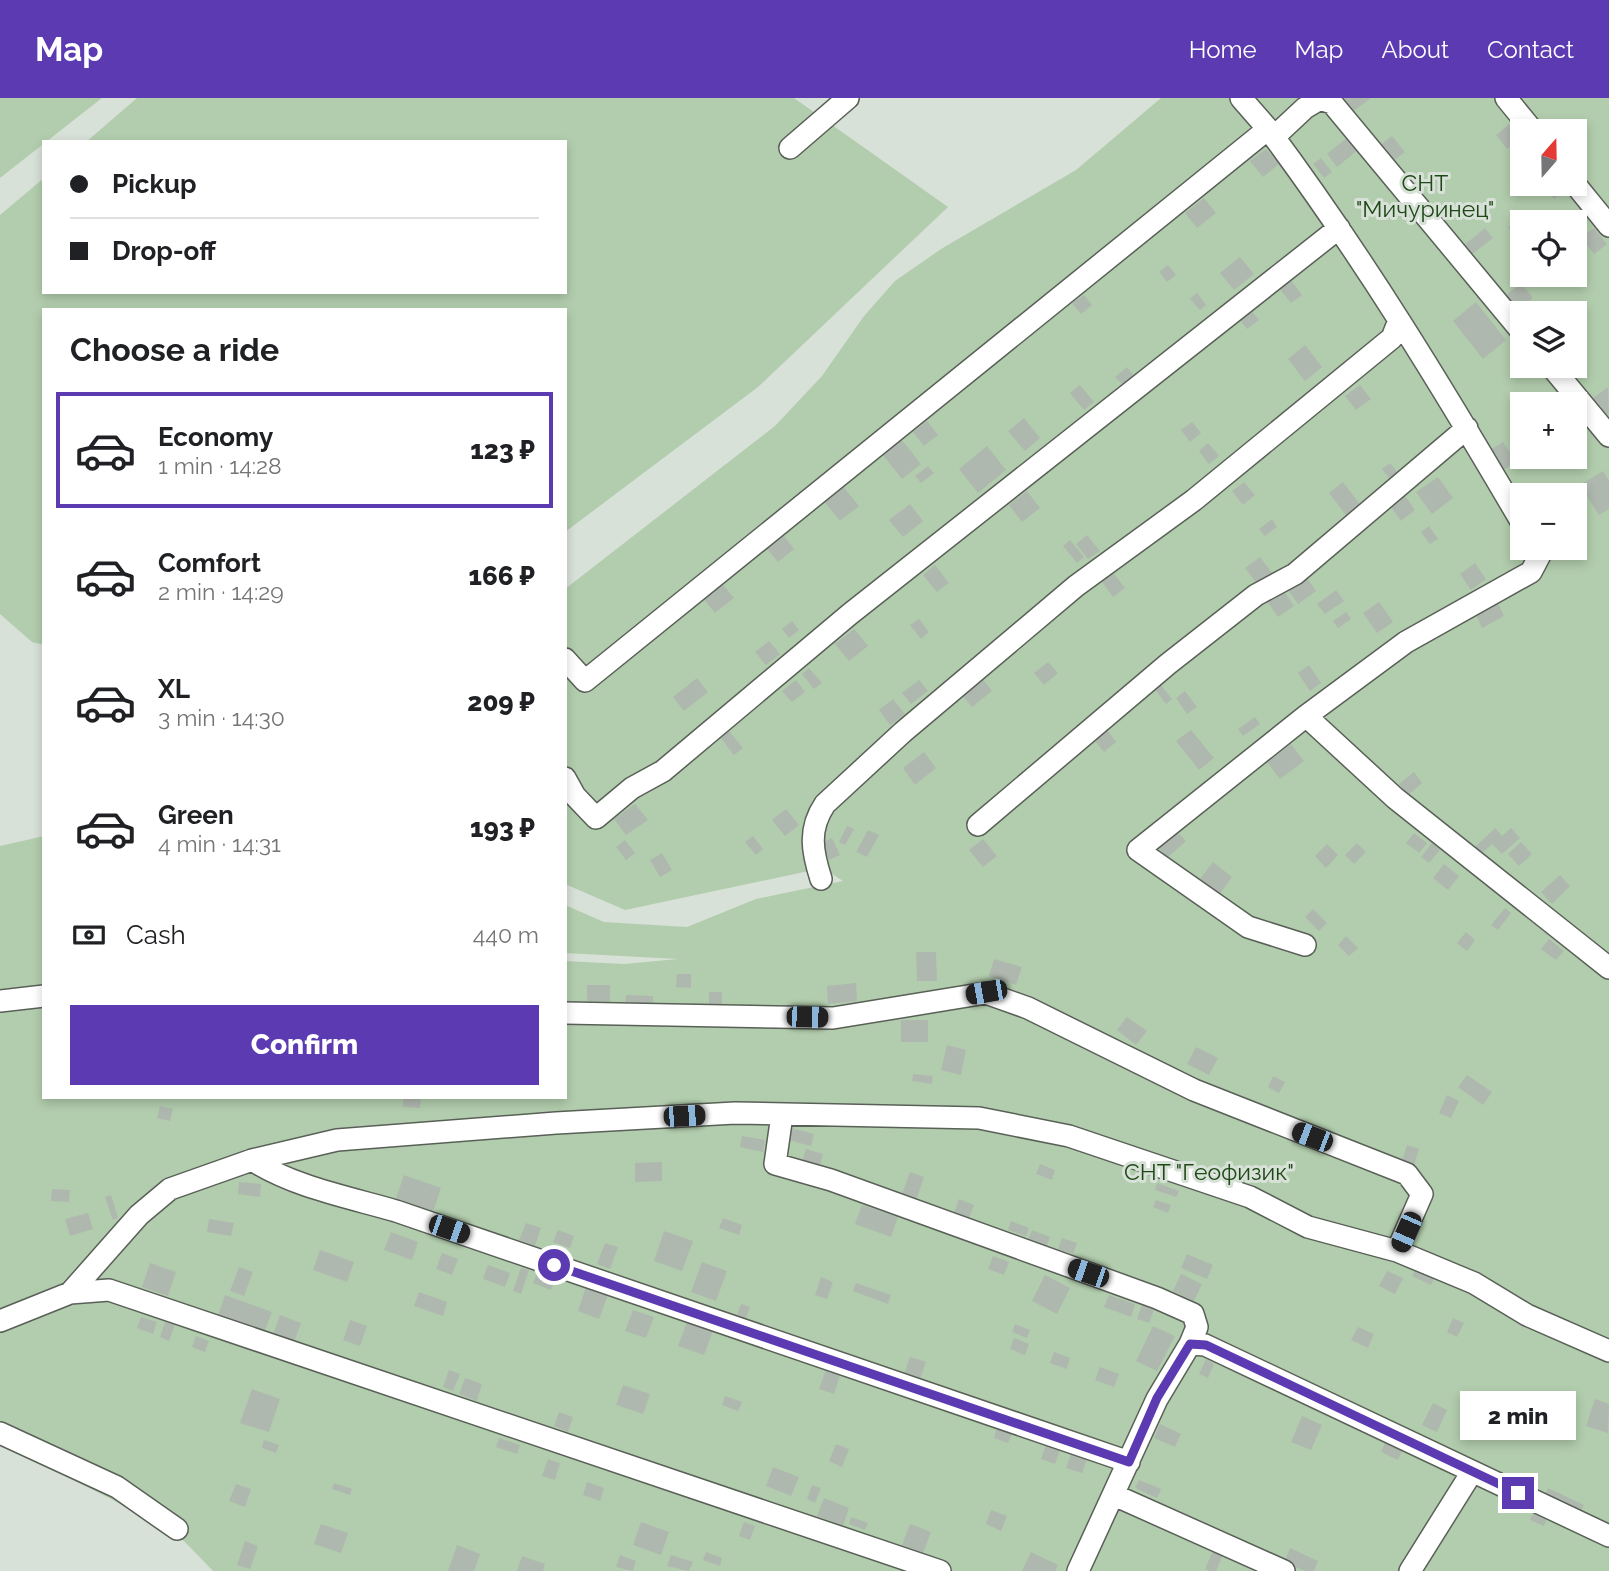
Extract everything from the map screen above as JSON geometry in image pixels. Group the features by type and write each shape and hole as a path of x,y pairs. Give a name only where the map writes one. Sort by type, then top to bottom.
{"street":[{"path":"790,148 848,98"},
{"path":"1241,98 1271,133 1339,228 1467,428 1510,502"},
{"path":"1506,98 1523,119"},
{"path":"567,661 585,681 1271,133 1320,99 1332,103 1510,318"},
{"path":"1585,196 1609,226"},
{"path":"567,782 575,796 596,818 632,788 663,771 850,614 1339,228"},
{"path":"821,879 811,848 816,818 825,804 903,732 1076,586 1194,500 1392,338 1399,320"},
{"path":"1561,378 1609,436"},
{"path":"978,825 1168,664 1256,595 1295,574 1467,428"},
{"path":"1305,945 1248,927 1138,850 1306,716 1406,642 1531,572 1537,560"},
{"path":"1306,716 1395,798 1609,968"},
{"path":"567,1013 833,1018 986,992 1028,1008 1194,1090 1407,1174 1422,1194 1397,1251"},
{"path":"0,1001 42,996"},
{"path":"70,1293 139,1215 170,1189 252,1160 337,1140 584,1121 735,1113 979,1118 1069,1136 1250,1197 1308,1227 1397,1251 1474,1283 1527,1315 1609,1351"},
{"path":"782,1115 775,1164 831,1180 1157,1298 1193,1314 1197,1327 1190,1344 1157,1398 1078,1571"},
{"path":"252,1160 266,1169 324,1191 409,1215 1129,1462"},
{"path":"0,1321 70,1293 109,1290 940,1571"},
{"path":"1190,1344 1206,1345 1609,1536"},
{"path":"0,1433 117,1487 177,1529"},
{"path":"1410,1571 1472,1472"},
{"path":"1114,1495 1284,1571"}],"green space":[{"path":"0,98 102,98 48,140 42,140 42,145 0,178"},
{"path":"137,98 794,98 948,207 758,387 567,530 567,308 42,308 42,644 32,642 0,614 0,215 42,180 42,294 567,294 567,140 88,140"},
{"name":"СНТ \"Геофизик\"","path":"1161,98 1609,98 1609,1571 213,1571 184,1541 113,1500 0,1443 0,846 42,836 42,1099 567,1099 567,961 624,964 678,959 567,953 567,906 604,922 687,927 756,899 843,881 823,868 625,910 567,885 567,587 775,426 822,376 864,316 895,281 941,249 1076,170"}],"building":[{"path":"1340,98 1371,98 1351,113"},
{"path":"1510,124 1510,147 1507,149 1496,135"},
{"path":"1349,136 1359,149 1337,167 1327,154"},
{"path":"1392,136 1405,152 1392,162 1379,146"},
{"path":"1266,149 1279,164 1263,177 1250,161"},
{"path":"1321,158 1332,172 1324,178 1313,164"},
{"path":"1204,198 1216,213 1197,228 1185,213"},
{"path":"1485,228 1493,238 1471,255 1463,246"},
{"path":"1594,228 1607,244 1594,254 1587,245 1587,233"},
{"path":"1240,257 1254,274 1234,290 1220,273"},
{"path":"1168,265 1176,275 1167,282 1159,272"},
{"path":"1290,279 1302,295 1291,303 1279,288"},
{"path":"1516,287 1524,287 1533,298 1529,301 1510,301 1510,304 1504,297"},
{"path":"1197,293 1206,305 1200,310 1190,299"},
{"path":"1084,295 1092,305 1081,314 1072,303"},
{"path":"1476,302 1506,340 1483,359 1453,321"},
{"path":"1251,310 1259,320 1247,329 1239,319"},
{"path":"1305,345 1322,367 1305,381 1288,359"},
{"path":"1127,367 1134,376 1123,385 1115,377"},
{"path":"1080,385 1094,402 1084,410 1070,393"},
{"path":"1360,385 1371,399 1356,410 1345,396"},
{"path":"1608,387 1609,414 1601,420 1587,403"},
{"path":"1024,418 1040,438 1025,451 1008,431"},
{"path":"927,421 938,435 924,446 913,432"},
{"path":"1192,422 1201,433 1190,442 1181,430"},
{"path":"901,439 921,464 902,479 882,454"},
{"path":"1503,442 1510,453 1510,466 1500,472 1487,452"},
{"path":"1208,443 1219,456 1209,464 1199,451"},
{"path":"987,446 1006,470 978,493 959,469"},
{"path":"1390,463 1398,473 1390,479 1382,469"},
{"path":"928,466 934,473 921,483 915,476"},
{"path":"1603,471 1609,481 1609,509 1599,515 1587,496 1587,483 1583,483"},
{"path":"1438,477 1453,498 1432,514 1416,492"},
{"path":"1244,482 1255,495 1243,505 1232,491"},
{"path":"1343,482 1362,507 1348,518 1329,493"},
{"path":"841,484 859,506 840,521 822,499"},
{"path":"1027,491 1040,508 1022,522 1009,505"},
{"path":"1403,493 1415,510 1401,521 1388,503"},
{"path":"910,504 923,521 903,537 889,520"},
{"path":"1272,519 1277,527 1265,536 1259,529"},
{"path":"1429,526 1438,539 1430,544 1421,532"},
{"path":"1087,535 1100,551 1088,559 1076,544"},
{"path":"784,536 794,549 778,562 767,549"},
{"path":"1070,540 1084,557 1077,563 1063,546"},
{"path":"1260,557 1273,574 1258,585 1245,568"},
{"path":"1475,563 1486,579 1471,590 1460,574"},
{"path":"935,565 949,583 937,592 923,575"},
{"path":"1111,570 1125,588 1113,597 1100,579"},
{"path":"1306,577 1316,591 1298,604 1288,590"},
{"path":"720,581 734,598 715,613 701,596"},
{"path":"1283,590 1294,606 1278,617 1267,601"},
{"path":"1336,590 1344,601 1325,614 1317,604"},
{"path":"1497,601 1504,616 1482,628 1475,613"},
{"path":"1379,602 1393,622 1377,633 1363,613"},
{"path":"1346,612 1351,619 1338,628 1333,621"},
{"path":"919,619 929,632 921,639 910,625"},
{"path":"792,621 799,630 789,638 782,629"},
{"path":"854,629 868,646 849,661 835,644"},
{"path":"769,641 780,654 766,665 755,652"},
{"path":"1048,662 1058,673 1044,685 1034,673"},
{"path":"1309,665 1321,683 1310,691 1298,673"},
{"path":"809,668 822,683 814,689 802,674"},
{"path":"697,678 708,692 684,711 673,697"},
{"path":"982,678 992,691 972,707 961,694"},
{"path":"796,680 805,692 792,702 782,691"},
{"path":"919,680 928,691 911,704 902,693"},
{"path":"1161,685 1172,699 1166,704 1155,689"},
{"path":"1185,691 1197,707 1187,714 1176,698"},
{"path":"893,699 905,714 890,725 879,710"},
{"path":"1255,717 1260,724 1243,736 1238,729"},
{"path":"1104,726 1116,742 1104,752 1091,736"},
{"path":"1191,730 1214,758 1199,770 1176,741"},
{"path":"729,731 743,748 734,755 721,738"},
{"path":"1291,744 1304,761 1280,779 1267,762"},
{"path":"924,752 936,768 915,785 903,768"},
{"path":"1414,772 1422,783 1408,795 1399,784"},
{"path":"635,804 648,820 626,835 614,819"},
{"path":"786,809 799,825 785,836 772,820"},
{"path":"847,826 854,829 845,845 839,842"},
{"path":"1495,828 1502,836 1511,828 1520,838 1502,854 1492,844 1479,856 1472,850"},
{"path":"868,830 879,835 867,857 856,852"},
{"path":"1177,831 1186,841 1167,858 1158,847"},
{"path":"1414,833 1427,843 1419,853 1406,843"},
{"path":"753,836 763,849 756,855 745,842"},
{"path":"832,838 840,855 829,860 821,843"},
{"path":"983,839 997,856 983,867 969,850"},
{"path":"625,840 635,853 626,860 616,847"},
{"path":"1521,842 1532,854 1519,866 1508,854"},
{"path":"1357,843 1366,852 1354,864 1345,855"},
{"path":"1432,843 1440,850 1429,863 1421,857"},
{"path":"1327,844 1338,855 1326,868 1315,856"},
{"path":"662,853 672,870 660,877 650,860"},
{"path":"1213,862 1232,877 1220,894 1200,879"},
{"path":"1444,864 1459,876 1448,890 1433,878"},
{"path":"1560,875 1570,886 1552,904 1541,892"},
{"path":"1505,908 1511,913 1498,930 1491,925"},
{"path":"1313,909 1327,923 1319,931 1305,917"},
{"path":"1466,932 1475,940 1467,951 1457,943"},
{"path":"1346,936 1358,948 1349,956 1338,945"},
{"path":"1549,939 1564,951 1556,960 1541,949"},
{"path":"916,952 936,952 937,981 917,981"},
{"path":"994,959 1022,967 1016,985 989,976"},
{"path":"677,974 691,974 691,988 676,987"},
{"path":"856,983 857,1001 828,1004 827,986"},
{"path":"587,985 610,985 610,1002 587,1001"},
{"path":"709,992 722,992 722,1004 709,1004"},
{"path":"626,995 653,996 653,1007 625,1006"},
{"path":"1127,1017 1147,1031 1136,1045 1117,1030"},
{"path":"901,1020 928,1020 928,1042 901,1042"},
{"path":"947,1045 966,1050 961,1075 941,1070"},
{"path":"1196,1047 1218,1058 1209,1075 1187,1064"},
{"path":"913,1074 933,1076 932,1084 912,1081"},
{"path":"1467,1075 1492,1092 1483,1105 1458,1087"},
{"path":"1273,1076 1285,1082 1279,1093 1268,1087"},
{"path":"1447,1095 1459,1101 1451,1118 1439,1113"},
{"path":"403,1099 421,1099 420,1108 403,1107"},
{"path":"160,1106 173,1109 170,1121 157,1118"},
{"path":"791,1128 814,1134 811,1146 788,1140"},
{"path":"742,1136 765,1140 763,1152 740,1147"},
{"path":"1407,1145 1419,1149 1413,1168 1401,1164"},
{"path":"806,1149 823,1154 819,1168 802,1162"},
{"path":"662,1162 662,1181 635,1182 635,1163"},
{"path":"1040,1164 1055,1170 1052,1180 1036,1174"},
{"path":"910,1172 924,1177 916,1200 902,1194"},
{"path":"404,1175 441,1188 433,1212 396,1198"},
{"path":"239,1182 261,1184 260,1197 238,1194"},
{"path":"1157,1183 1179,1191 1176,1197 1155,1190"},
{"path":"52,1189 70,1190 69,1202 51,1201"},
{"path":"111,1195 118,1218 113,1220 105,1197"},
{"path":"959,1199 974,1205 968,1221 953,1215"},
{"path":"1156,1200 1171,1205 1168,1213 1153,1207"},
{"path":"862,1205 898,1217 891,1237 855,1224"},
{"path":"88,1213 93,1229 70,1236 65,1219"},
{"path":"723,1218 742,1225 739,1235 719,1228"},
{"path":"209,1219 234,1223 231,1236 207,1232"},
{"path":"1011,1221 1029,1228 1026,1236 1008,1230"},
{"path":"526,1223 541,1228 535,1246 519,1240"},
{"path":"558,1230 574,1236 570,1248 553,1242"},
{"path":"1032,1230 1050,1237 1045,1250 1027,1244"},
{"path":"664,1231 693,1241 682,1271 654,1261"},
{"path":"391,1232 418,1242 412,1260 384,1250"},
{"path":"1062,1238 1077,1243 1073,1254 1058,1249"},
{"path":"605,1243 618,1247 610,1269 597,1264"},
{"path":"320,1250 354,1262 347,1282 313,1270"},
{"path":"442,1253 458,1259 452,1275 436,1269"},
{"path":"1187,1254 1213,1265 1207,1279 1181,1268"},
{"path":"993,1256 1009,1262 1004,1275 988,1269"},
{"path":"702,1262 727,1271 716,1301 691,1292"},
{"path":"150,1263 176,1272 168,1296 142,1287"},
{"path":"488,1265 510,1273 505,1287 483,1279"},
{"path":"1417,1266 1436,1275 1431,1285 1412,1276"},
{"path":"239,1267 253,1272 244,1296 230,1291"},
{"path":"521,1268 529,1270 521,1294 513,1291"},
{"path":"1387,1271 1403,1278 1395,1294 1379,1286"},
{"path":"1181,1274 1202,1284 1194,1301 1173,1291"},
{"path":"536,1275 554,1281 551,1290 533,1283"},
{"path":"1045,1275 1070,1288 1057,1314 1032,1301"},
{"path":"821,1277 833,1282 827,1299 815,1295"},
{"path":"856,1283 891,1295 888,1304 853,1291"},
{"path":"586,1287 608,1295 599,1319 578,1311"},
{"path":"419,1292 447,1302 443,1316 414,1306"},
{"path":"225,1295 272,1312 264,1333 218,1316"},
{"path":"1109,1295 1135,1304 1131,1317 1104,1307"},
{"path":"741,1304 750,1307 745,1321 736,1318"},
{"path":"1142,1305 1154,1309 1149,1323 1137,1319"},
{"path":"633,1310 654,1317 646,1338 625,1331"},
{"path":"280,1315 301,1323 294,1342 273,1335"},
{"path":"141,1317 157,1322 153,1334 137,1328"},
{"path":"1453,1318 1464,1323 1457,1337 1447,1332"},
{"path":"350,1320 367,1326 360,1346 343,1340"},
{"path":"165,1322 175,1325 169,1341 160,1337"},
{"path":"687,1322 713,1331 704,1355 678,1346"},
{"path":"1015,1324 1030,1330 1027,1338 1012,1332"},
{"path":"1153,1326 1175,1336 1157,1371 1136,1361"},
{"path":"1358,1327 1374,1334 1368,1348 1351,1340"},
{"path":"196,1336 209,1341 205,1352 192,1347"},
{"path":"1014,1338 1029,1344 1025,1355 1010,1349"},
{"path":"1054,1352 1070,1358 1067,1369 1050,1363"},
{"path":"910,1357 926,1362 919,1382 903,1377"},
{"path":"1206,1359 1214,1364 1208,1378 1199,1374"},
{"path":"1100,1367 1119,1374 1114,1387 1095,1380"},
{"path":"449,1370 460,1374 453,1391 443,1387"},
{"path":"826,1370 840,1375 834,1394 819,1389"},
{"path":"465,1378 482,1384 477,1401 459,1394"},
{"path":"623,1385 650,1394 643,1414 616,1405"},
{"path":"252,1389 280,1399 269,1432 240,1423"},
{"path":"725,1396 742,1402 738,1411 722,1405"},
{"path":"1595,1399 1609,1404 1608,1433 1586,1426"},
{"path":"1433,1403 1447,1410 1437,1432 1422,1425"},
{"path":"559,1412 573,1417 568,1432 554,1426"},
{"path":"1302,1416 1322,1425 1311,1450 1291,1442"},
{"path":"1160,1424 1181,1434 1175,1447 1154,1438"},
{"path":"997,1428 1012,1433 1008,1443 994,1438"},
{"path":"499,1438 520,1445 517,1454 496,1447"},
{"path":"264,1440 279,1445 276,1453 262,1448"},
{"path":"1385,1443 1402,1451 1398,1460 1381,1452"},
{"path":"836,1444 849,1449 842,1467 829,1461"},
{"path":"1046,1445 1060,1450 1055,1464 1041,1459"},
{"path":"1073,1448 1089,1454 1082,1473 1066,1468"},
{"path":"548,1459 560,1463 555,1480 542,1476"},
{"path":"773,1467 799,1477 791,1496 766,1486"},
{"path":"1139,1480 1161,1489 1157,1498 1135,1488"},
{"path":"587,1482 604,1488 600,1501 583,1495"},
{"path":"334,1483 352,1489 350,1495 332,1489"},
{"path":"236,1484 251,1489 245,1507 229,1501"},
{"path":"812,1485 821,1488 815,1503 807,1499"},
{"path":"1548,1488 1584,1505 1578,1516 1543,1499"},
{"path":"824,1498 849,1508 843,1526 817,1516"},
{"path":"991,1510 1007,1516 1001,1531 986,1524"},
{"path":"1534,1510 1548,1516 1544,1526 1530,1520"},
{"path":"851,1517 868,1523 865,1530 849,1524"},
{"path":"641,1522 669,1532 661,1555 633,1545"},
{"path":"744,1522 755,1526 750,1540 739,1536"},
{"path":"321,1524 348,1533 341,1553 314,1544"},
{"path":"910,1524 931,1532 923,1553 902,1545"},
{"path":"245,1541 258,1546 250,1569 237,1565"},
{"path":"457,1545 480,1554 474,1571 448,1571"},
{"path":"1214,1548 1224,1552 1216,1571 1210,1571 1205,1569"},
{"path":"1290,1548 1318,1561 1314,1571 1305,1571 1284,1562"},
{"path":"706,1552 722,1558 720,1566 703,1560"},
{"path":"1031,1552 1058,1565 1055,1571 1022,1571"},
{"path":"620,1555 636,1561 633,1571 616,1567"},
{"path":"671,1555 693,1562 689,1571 667,1566"},
{"path":"522,1556 545,1564 543,1571 517,1571"}],"route":[{"path":"554,1265 1129,1462 1157,1398 1190,1344 1206,1345 1518,1493"}],"park label":[{"name":"СНТ \"Мичуринец\"","path":"1425,196"}]}
